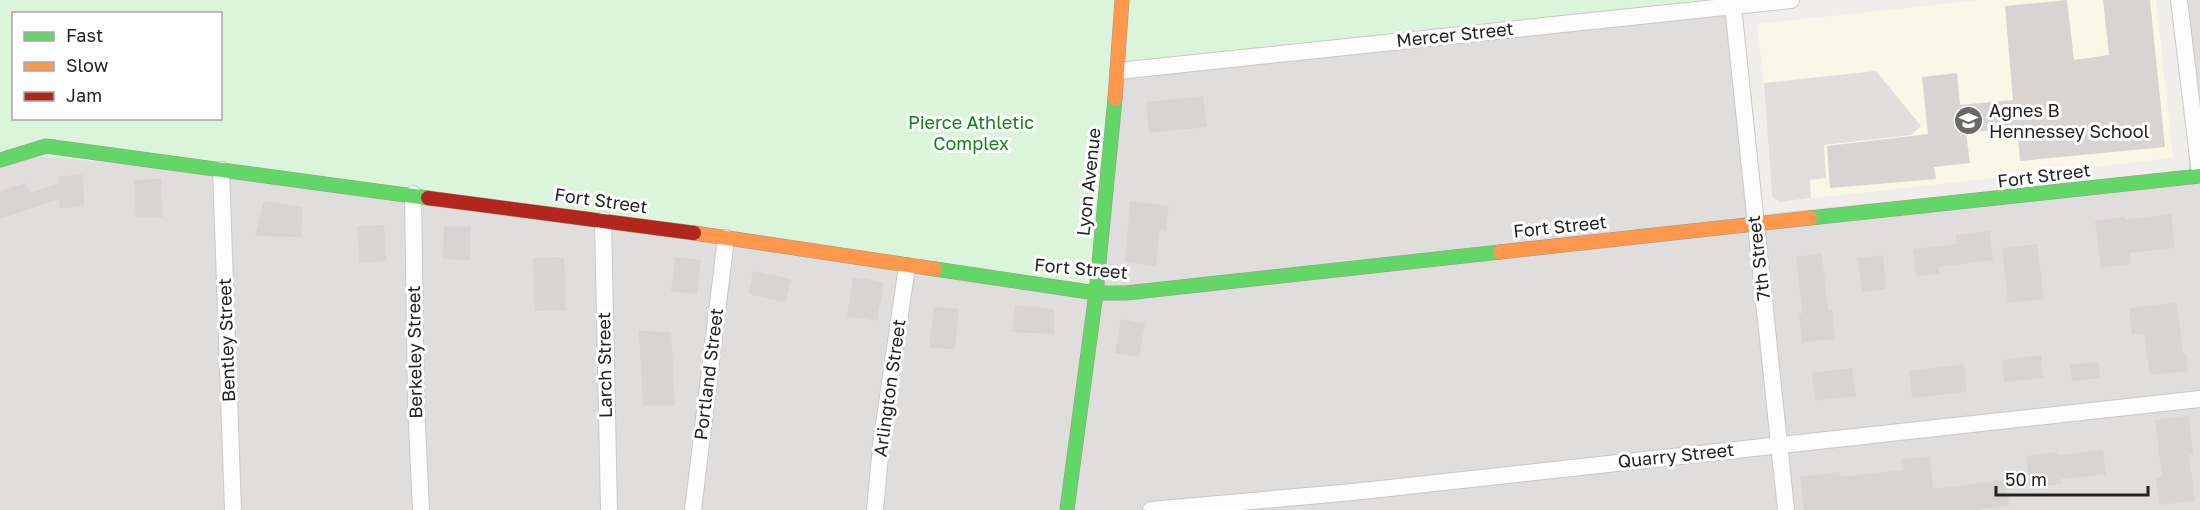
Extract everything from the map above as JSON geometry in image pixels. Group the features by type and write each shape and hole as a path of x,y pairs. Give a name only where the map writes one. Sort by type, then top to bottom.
{"street":[{"name":"Lyon Avenue","path":"1067,510 1096,293 1118,71 1122,0"},
{"name":"Mercer Street","path":"1118,71 1791,0"},
{"path":"2179,0 2200,175"},
{"name":"7th Street","path":"1733,6 1786,510"},
{"name":"Fort Street","path":"0,160 46,146 603,219 1096,293 1126,293 1986,201 2200,175"},
{"name":"Bentley Street","path":"221,170 233,510"},
{"name":"Berkeley Street","path":"413,194 416,404 421,510"},
{"name":"Larch Street","path":"603,219 609,510"},
{"name":"Portland Street","path":"693,510 726,238"},
{"name":"Arlington Street","path":"874,510 907,266"},
{"name":"Quarry Street","path":"1151,510 1353,492 2200,399"}],"shaded area":[{"path":"1725,0 1753,215 2189,172 2186,99 2182,92 2184,92 2174,0 2200,0 2200,510 0,510 0,153 1115,69 1290,45"},
{"name":"Agnes B Hennessey School","path":"1980,0 2156,0 2173,158 1779,202 1772,196 1764,83 1757,24"},
{"path":"1876,71 1921,126 1911,135 1824,145 1826,178 1810,180 1811,198 1779,202 1772,196 1764,83"}],"green space":[{"name":"Pierce Athletic Complex","path":"0,0 1712,0 1118,64 1091,284 229,173 0,153"}],"building":[{"name":"Agnes B Hennessey School","path":"2067,0 2074,60 2109,55 2103,0 2150,0 2165,147 2020,161 2017,127 1966,133 1970,163 1934,167 1936,179 1830,188 1827,146 1928,134 1922,77 1957,73 1960,105 2013,100 2005,6"},
{"path":"1203,96 1207,127 1149,133 1146,102"},
{"path":"83,175 84,207 60,208 59,199 0,219 0,191 26,183 30,193 59,183 58,176"},
{"path":"161,179 163,217 136,218 134,180"},
{"path":"264,201 303,207 301,237 255,236"},
{"path":"1130,201 1169,206 1166,230 1160,229 1156,266 1125,262"},
{"path":"2171,214 2175,248 2129,253 2131,264 2101,268 2095,221 2125,217 2126,220"},
{"path":"384,225 386,261 359,263 357,226"},
{"path":"444,226 471,227 470,260 443,259"},
{"path":"1990,231 1993,260 1938,267 1939,274 1916,276 1913,249 1957,244 1956,235"},
{"path":"2037,244 2044,299 2008,303 2002,248"},
{"path":"1822,253 1828,310 1832,310 1835,339 1802,342 1799,314 1802,313 1796,257"},
{"path":"1883,255 1886,289 1862,292 1858,258"},
{"path":"564,257 566,310 534,311 533,258"},
{"path":"675,257 701,260 697,294 671,291"},
{"path":"753,271 791,279 785,302 748,294"},
{"path":"853,277 884,282 877,321 847,316"},
{"path":"2177,303 2183,354 2186,354 2188,371 2150,375 2144,334 2132,335 2129,308"},
{"path":"1015,305 1054,309 1054,334 1012,332"},
{"path":"934,307 959,309 955,349 929,348"},
{"path":"1121,319 1145,323 1139,357 1115,353"},
{"path":"639,331 671,332 675,405 643,406"},
{"path":"2041,355 2043,378 2004,382 2002,360"},
{"path":"2098,362 2100,378 2072,381 2070,365"},
{"path":"1964,364 1967,392 1912,398 1909,371"},
{"path":"1852,368 1856,396 1815,401 1812,373"},
{"path":"2189,416 2193,455 2189,455 2195,501 2159,505 2156,477 2162,477 2155,420"},
{"path":"2103,450 2106,474 2061,479 2061,484 2030,487 2026,456"},
{"path":"1930,456 1933,489 2006,480 2009,506 1973,510 1804,510 1800,477 1840,472 1841,477 1904,470 1902,459"}],"traffic: fast":[{"path":"1067,510 1096,293 1115,99"},
{"path":"0,160 46,146 428,198"},
{"path":"1810,218 2200,176"},
{"path":"935,269 1096,293 1126,293 1500,252"}],"traffic: slow":[{"path":"1115,99 1122,0"},
{"path":"1500,252 1810,218"},
{"path":"694,233 935,269"}],"traffic: jam":[{"path":"428,198 694,233"}],"place":[{"name":"Agnes B Hennessey School","path":"1968,121"}]}
